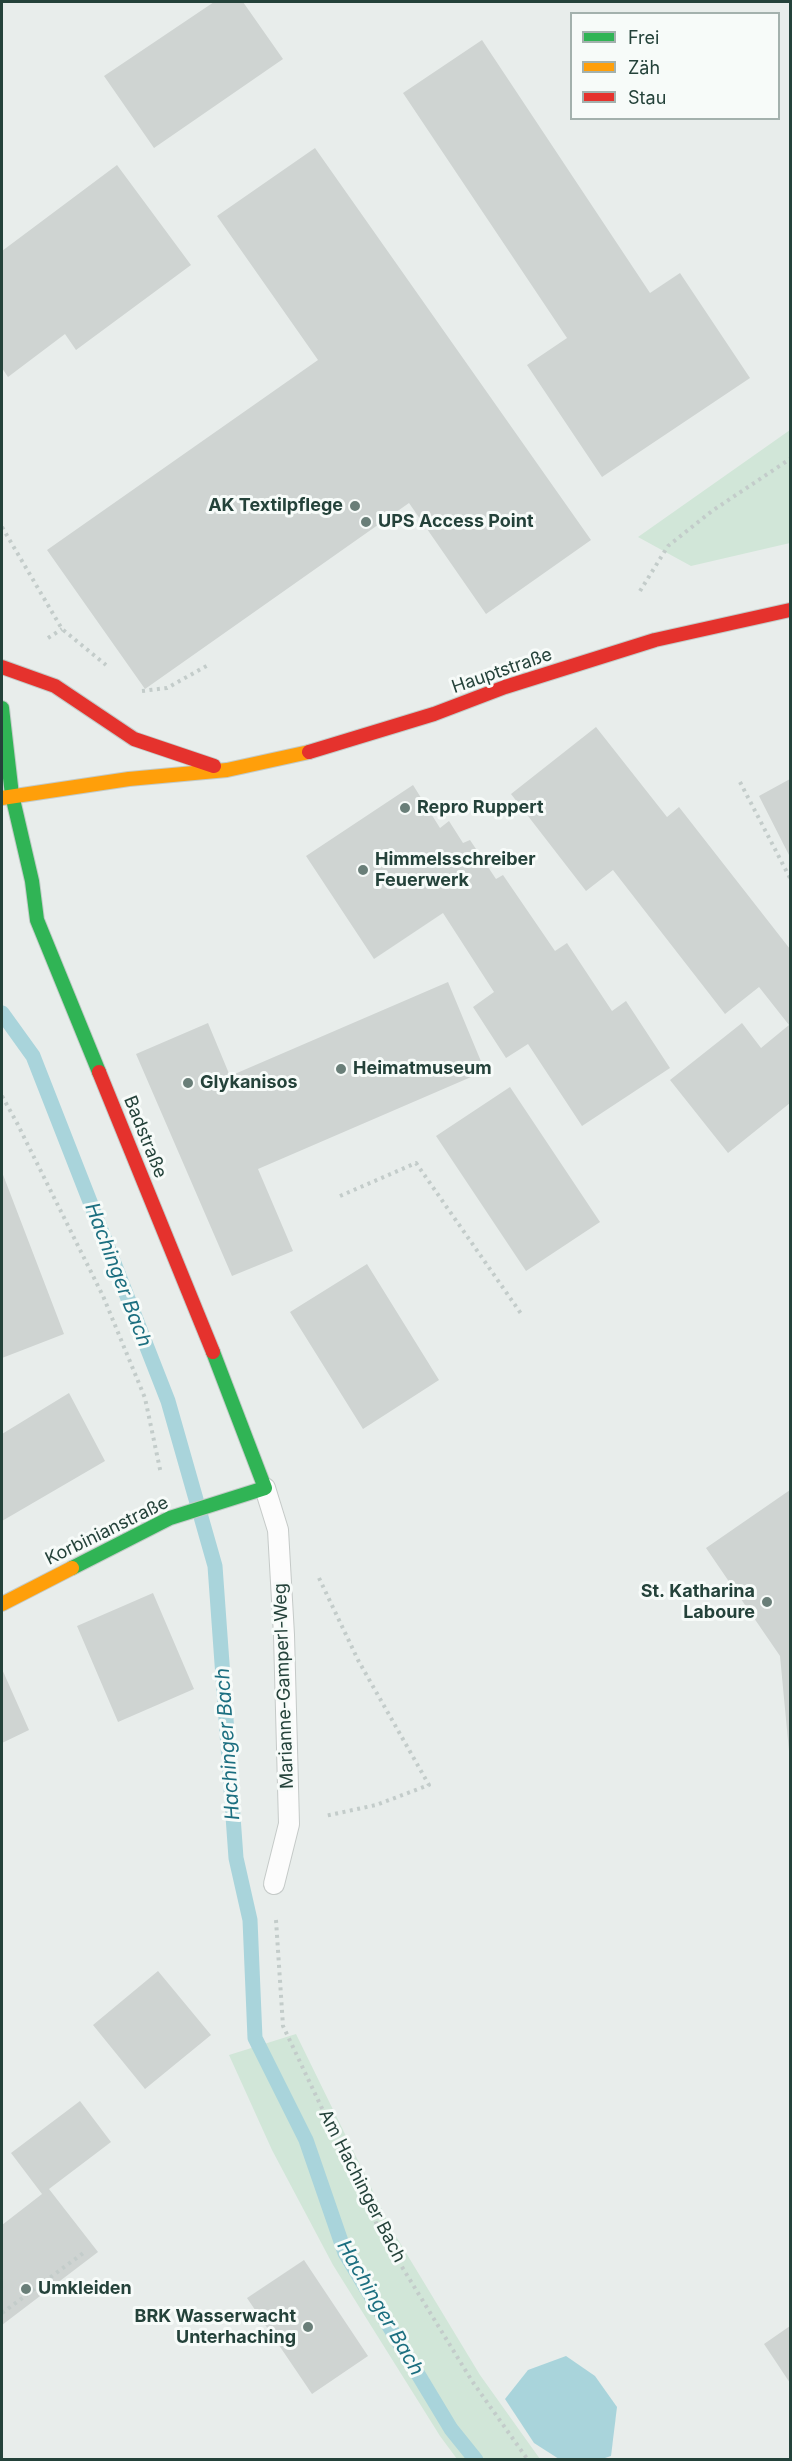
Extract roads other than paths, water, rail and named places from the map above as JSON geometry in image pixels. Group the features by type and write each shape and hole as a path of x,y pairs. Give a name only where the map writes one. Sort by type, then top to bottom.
{"main road":[{"name":"Hauptstraße","path":"7,796 129,779 227,770 327,748 434,714 505,687 683,632 790,610"},
{"path":"2,667 55,686 134,739 227,770"},
{"path":"2,708 7,796"},
{"name":"Badstraße","path":"7,796 32,881 37,920 198,1313 265,1488"},
{"name":"Korbinianstraße","path":"2,1604 172,1517 265,1488"}],"lane":[{"name":"Marianne-Gamperl-Weg","path":"265,1488 278,1530 284,1635 289,1824 274,1884"}],"water":[{"path":"566,2356 595,2376 617,2407 611,2456 602,2459 559,2459 534,2443 505,2399 528,2370"}],"waterway":[{"name":"Hachinger Bach","path":"2,1013 33,1056 168,1401 215,1566 236,1858 250,1920 255,2038 306,2140 345,2253 451,2429 476,2460"}],"place":[{"name":"AK Textilpflege","path":"355,506"},
{"name":"UPS Access Point","path":"366,522"},
{"name":"Repro Ruppert","path":"405,808"},
{"name":"Himmelsschreiber Feuerwerk","path":"363,870"},
{"name":"Heimatmuseum","path":"341,1069"},
{"name":"Glykanisos","path":"188,1083"},
{"name":"St. Katharina Laboure","path":"767,1602"},
{"name":"Umkleiden","path":"26,2289"},
{"name":"BRK Wasserwacht Unterhaching","path":"308,2327"}]}
